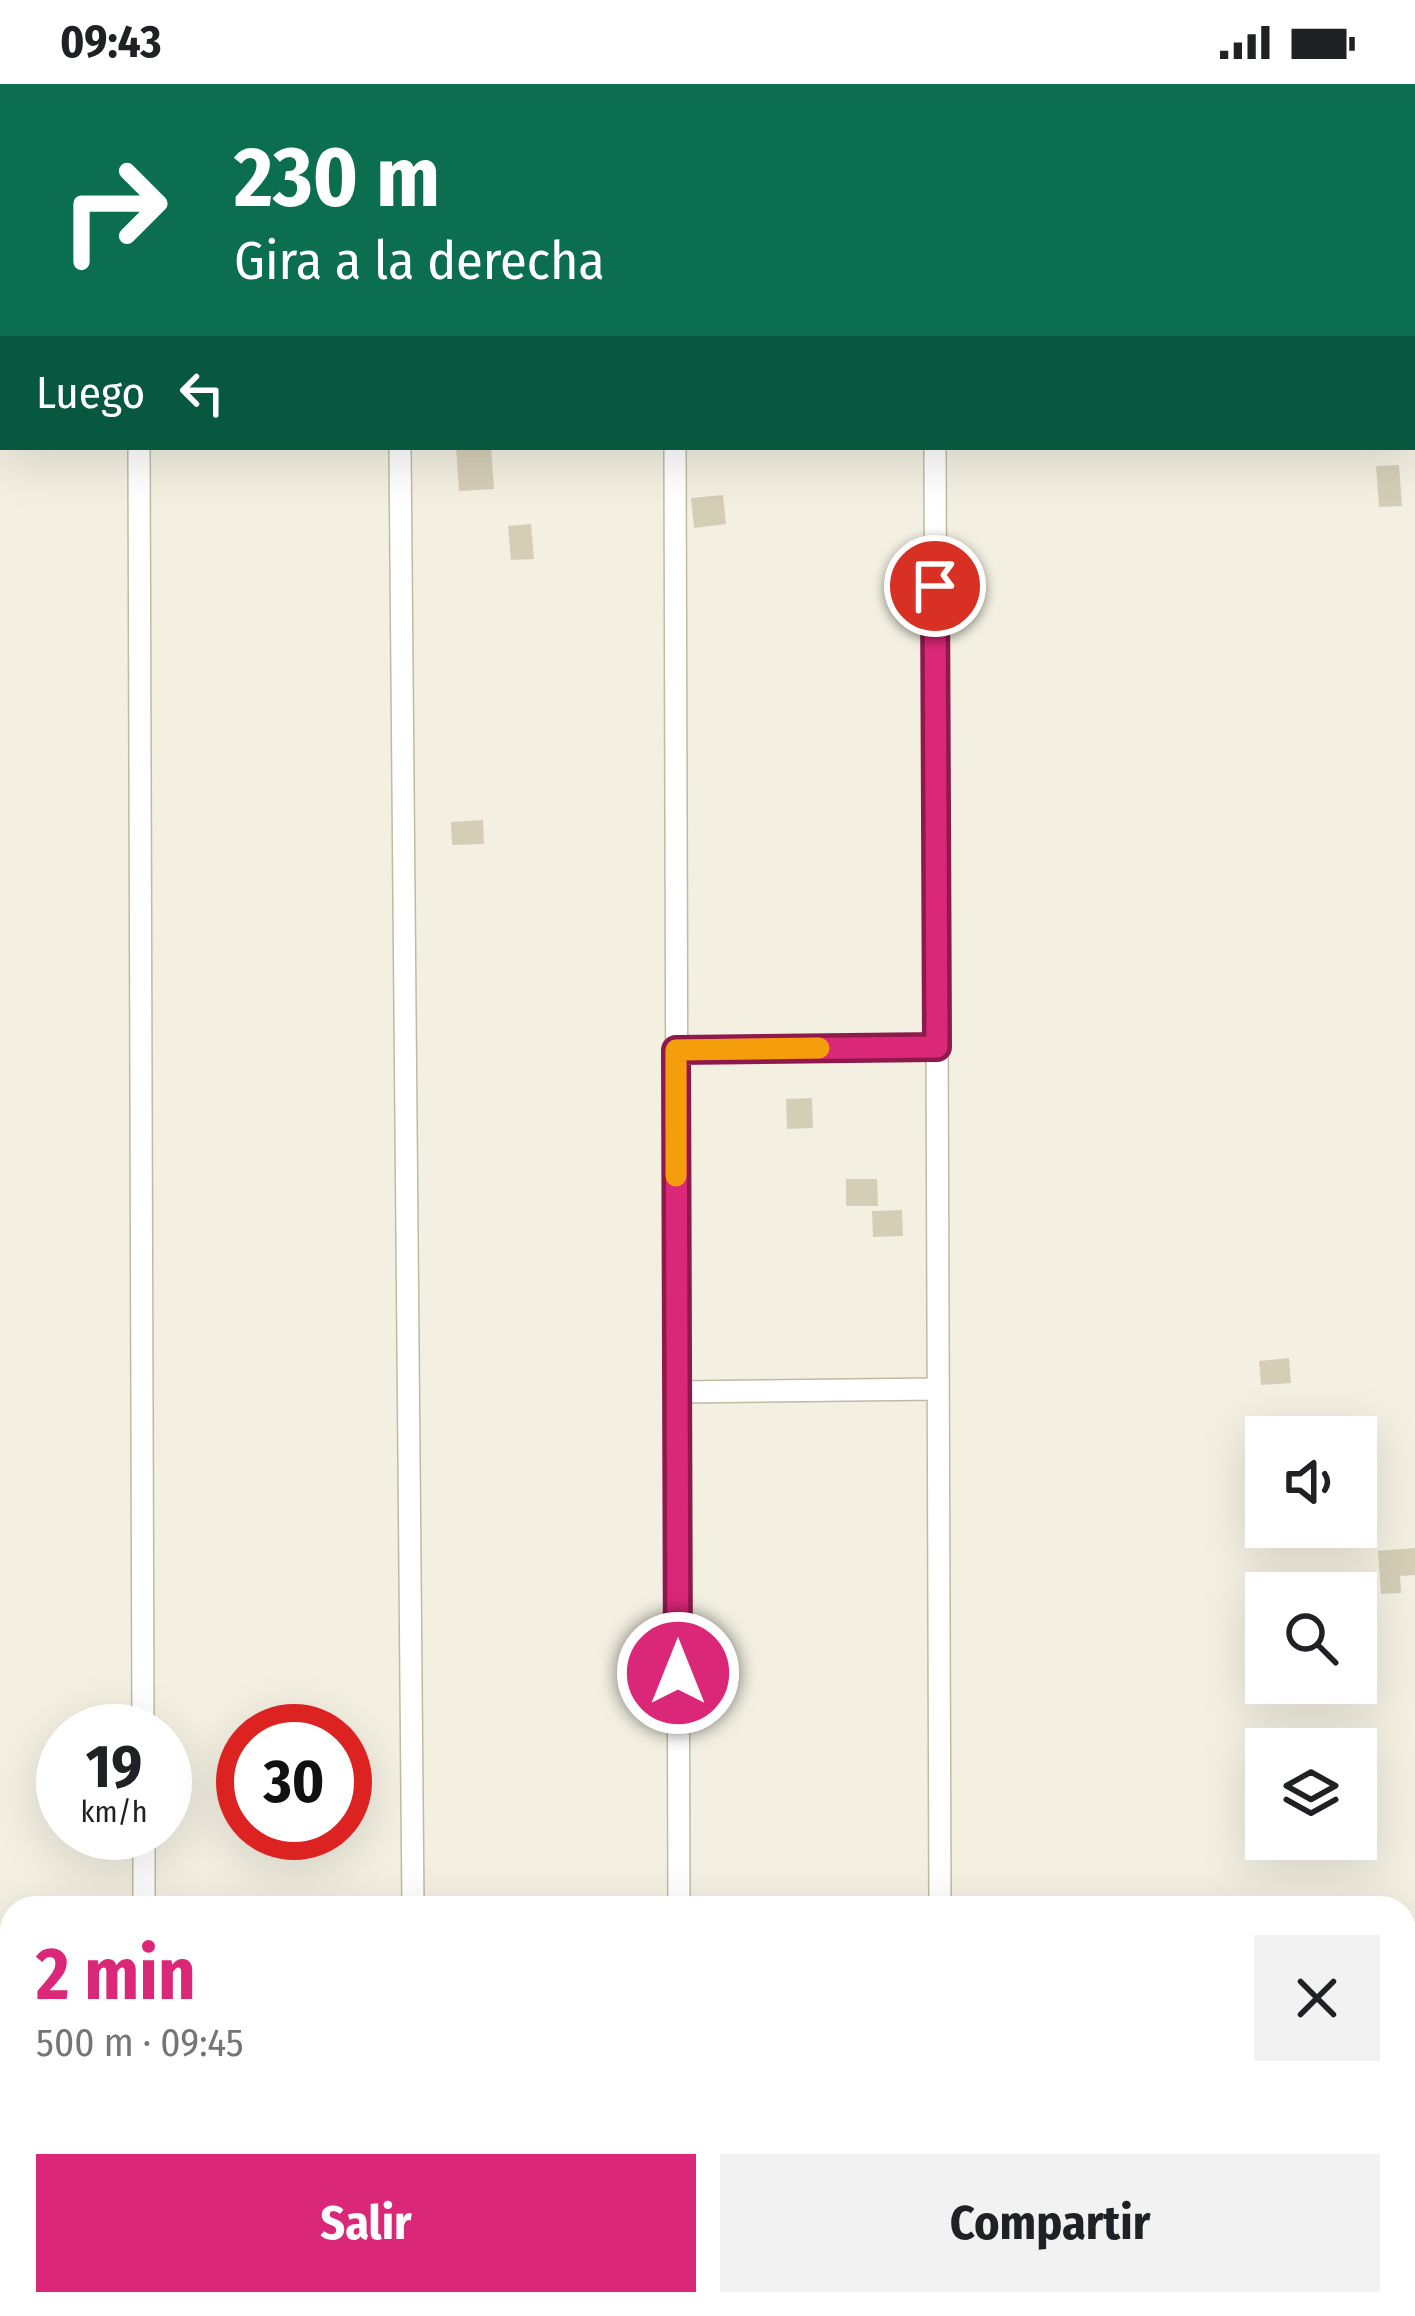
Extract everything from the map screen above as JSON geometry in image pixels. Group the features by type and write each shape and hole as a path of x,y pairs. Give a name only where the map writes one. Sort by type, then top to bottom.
{"street":[{"path":"139,450 143,1704"},
{"path":"400,450 413,1896"},
{"path":"675,450 679,1896"},
{"path":"935,450 940,1896"},
{"path":"676,1050 937,1047"},
{"path":"677,1392 938,1389"},
{"path":"144,1860 144,1896"}],"building":[{"path":"456,450 491,450 494,489 459,491"},
{"path":"1399,465 1402,506 1379,507 1376,466"},
{"path":"723,495 726,524 694,528 691,498"},
{"path":"531,524 534,559 511,560 508,526"},
{"path":"483,820 484,844 452,845 451,822"},
{"path":"812,1098 813,1128 787,1129 786,1099"},
{"path":"846,1179 877,1179 878,1206 846,1206"},
{"path":"902,1210 903,1236 873,1237 872,1211"},
{"path":"1289,1358 1291,1383 1261,1385 1259,1361"},
{"path":"1415,1548 1415,1575 1400,1576 1401,1593 1381,1594 1378,1551"}],"slow traffic":[{"path":"676,1176 676,1050 819,1048"}],"route":[{"path":"678,1673 676,1050 937,1047 935,586"}]}
